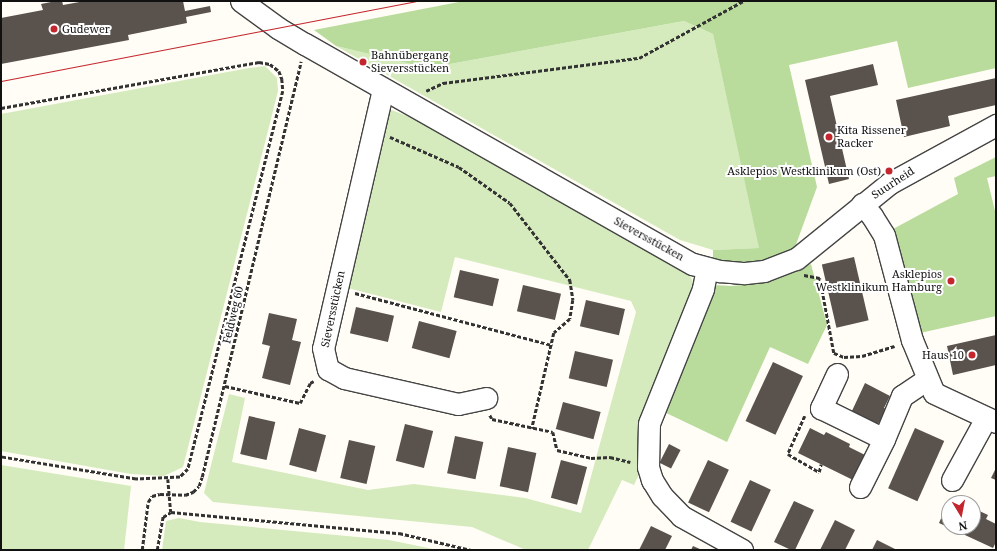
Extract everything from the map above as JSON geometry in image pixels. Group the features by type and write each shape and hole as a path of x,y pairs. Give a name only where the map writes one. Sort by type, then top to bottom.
{"street":[{"name":"Sieversstücken","path":"241,1 278,28 305,44 693,264 730,273 764,271 786,264 805,253 862,204"},
{"name":"Sieversstücken","path":"328,369 323,348 383,89"},
{"name":"Suurheid","path":"991,420 934,393 927,380 912,340 884,235 872,216 862,204 894,180 996,124"},
{"path":"707,268 703,290 649,423 648,467 652,480 662,496 681,516 742,550"},
{"path":"328,369 344,378 458,404 486,398"},
{"path":"837,374 821,408 884,440"},
{"path":"860,487 884,440 902,396 927,380"},
{"path":"952,480 991,420"}],"path":[{"path":"406,102 443,83 639,58 743,1"},
{"name":"Feldweg 60","path":"142,550 148,502 152,496 168,494 185,495 193,492 199,486 225,386 305,44"},
{"path":"1,108 246,63 259,62 270,64 278,71 282,80 283,91 188,469 180,477 168,479 136,479 1,457"},
{"path":"373,130 459,167 510,202 570,280 573,300 570,320 554,333 532,428"},
{"path":"786,264 796,274 820,278 834,352 844,357 862,356 912,340"},
{"path":"337,288 552,345"},
{"path":"225,386 300,403 310,383 328,369"},
{"path":"486,398 492,419 553,432 557,450 591,458 610,457 648,467"},
{"path":"821,408 810,404 788,454 820,472 821,464"},
{"path":"168,479 168,494 171,512"},
{"path":"157,550 163,517 171,512 399,533 471,550"}],"green space":[{"path":"464,1 996,1 996,68 908,88 897,41 789,65 817,187 794,250 761,264 713,263 713,250 759,248 713,34 684,21 428,68 336,46 314,30"},
{"path":"684,21 713,34 760,248 713,250 680,240 336,46 428,68"},
{"path":"265,66 277,78 278,91 183,467 164,476 131,474 1,451 1,114"},
{"path":"386,108 434,126 688,270 695,287 641,470 634,485 622,480 588,550 526,550 472,527 213,502 204,493 229,394 245,398 232,462 368,490 414,484 525,498 581,513 636,312 631,301 455,257 441,312 344,287"},
{"path":"996,157 996,176 987,178 996,215 996,316 920,333 893,229 958,194 954,178"},
{"path":"811,264 827,325 808,364 770,347 727,442 662,411 714,285 732,286 780,278"},
{"path":"1,465 131,486 124,550 1,550"},
{"path":"179,518 200,522 389,540 438,550 162,550 166,521"}],"building":[{"path":"62,1 63,5 85,1 183,1 185,11 210,6 211,12 186,17 187,23 128,35 129,40 1,64 1,18 43,10 41,4"},
{"name":"Kita Rissener Racker","path":"873,64 878,85 830,96 849,179 829,184 805,80"},
{"path":"996,78 996,105 948,116 950,126 904,137 896,100"},
{"path":"854,257 869,320 836,328 822,264"},
{"path":"460,270 499,279 493,306 454,297"},
{"path":"523,285 561,294 555,320 517,311"},
{"path":"586,300 625,309 619,335 580,326"},
{"path":"356,307 394,316 388,342 350,333"},
{"path":"269,313 297,319 292,340 301,342 290,385 262,378 270,346 262,344"},
{"path":"419,321 457,331 449,358 412,348"},
{"name":"Haus 10","path":"996,335 996,365 953,375 947,346"},
{"path":"575,351 613,360 607,387 569,378"},
{"path":"773,362 803,376 775,435 746,421"},
{"path":"865,383 890,396 884,408 888,410 877,425 851,413"},
{"path":"563,402 601,412 593,439 556,429"},
{"path":"249,416 275,422 267,460 240,454"},
{"path":"405,424 433,431 424,468 396,461"},
{"path":"299,428 326,435 316,472 289,465"},
{"path":"810,428 824,435 826,432 850,444 849,447 865,455 853,480 798,453"},
{"path":"915,428 944,441 917,501 888,488"},
{"path":"455,436 483,442 475,479 447,473"},
{"path":"349,440 375,446 367,484 340,478"},
{"path":"669,444 681,450 671,469 659,463"},
{"path":"508,447 536,453 528,492 500,486"},
{"path":"561,460 587,467 577,505 551,498"},
{"path":"708,460 729,470 709,512 688,503"},
{"path":"996,468 996,480 991,478"},
{"path":"750,480 771,490 751,531 731,522"},
{"path":"794,501 814,510 795,550 791,550 774,542"},
{"path":"981,512 988,515 986,519 996,524 996,542 993,548 965,535 981,535"},
{"path":"835,520 855,530 845,550 820,550"},
{"path":"651,526 672,536 665,550 639,550"},
{"path":"877,540 897,550 872,550"},
{"path":"693,546 702,550 691,550"}],"tram line":[{"path":"1,81 415,1"}],"place":[{"name":"Gudewer","path":"54,29"},
{"name":"Bahnübergang Sieversstücken","path":"363,62"},
{"name":"Kita Rissener Racker","path":"829,137"},
{"name":"Asklepios Westklinikum (Ost)","path":"889,171"},
{"name":"Asklepios Westklinikum Hamburg","path":"951,281"},
{"name":"Haus 10","path":"972,355"}]}
